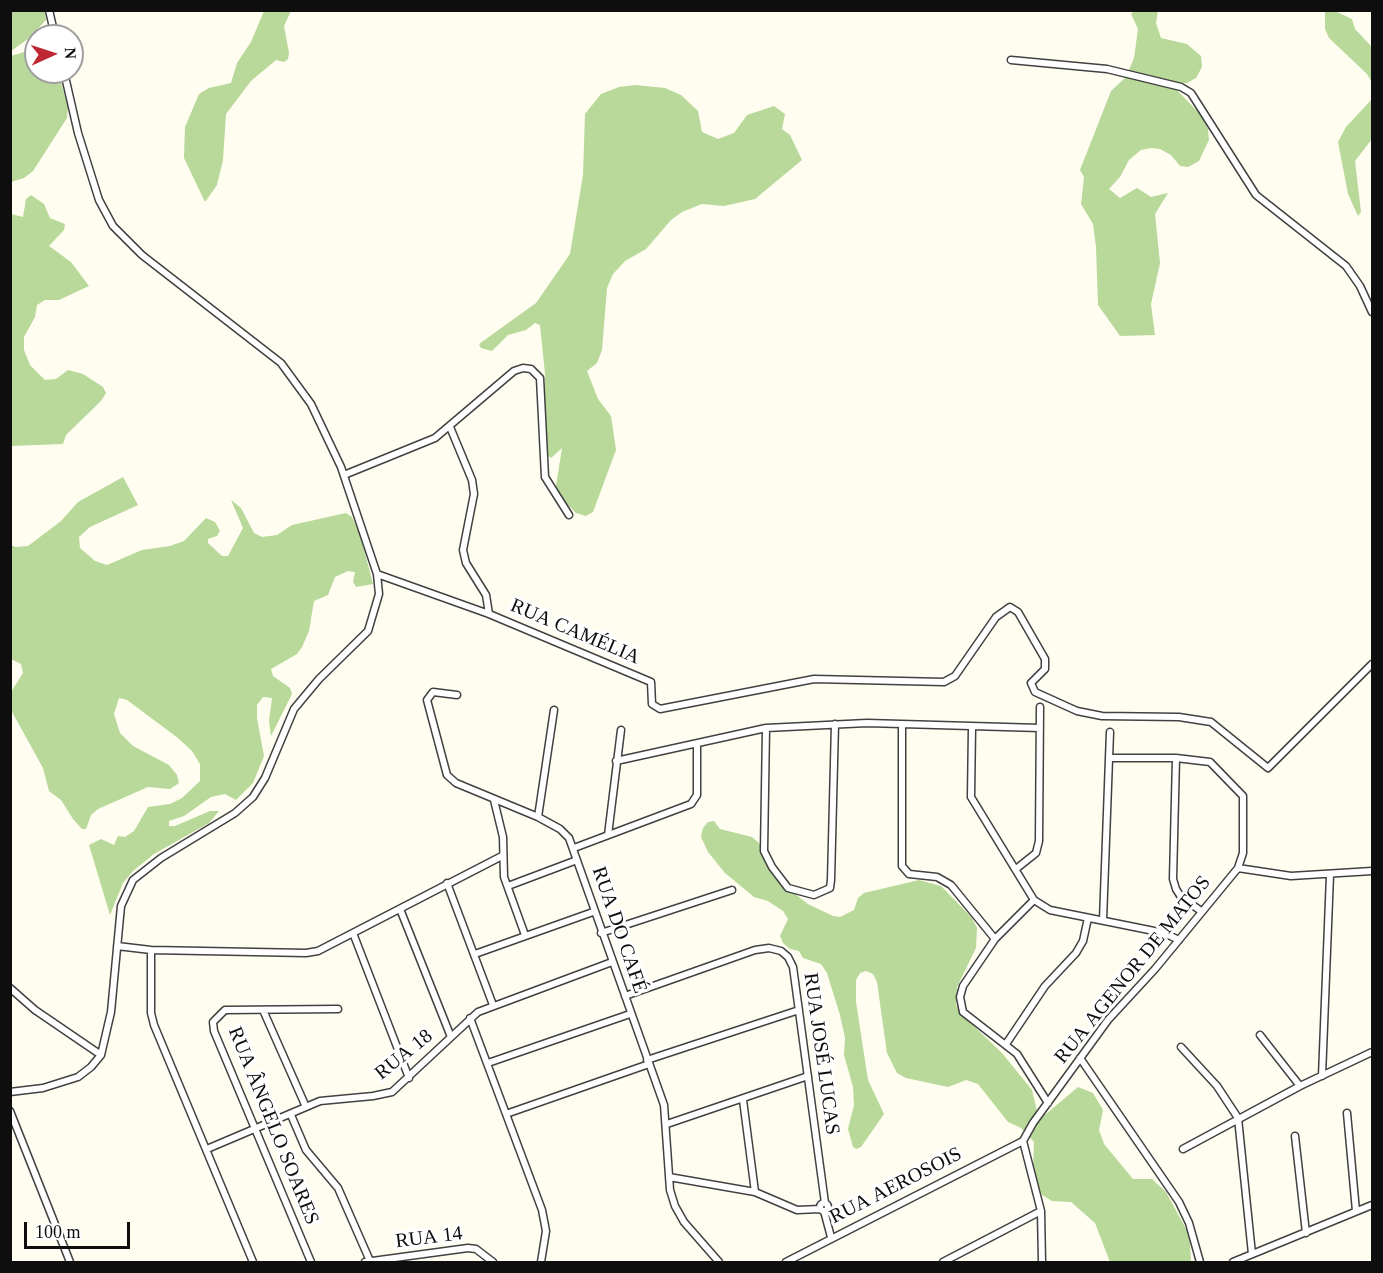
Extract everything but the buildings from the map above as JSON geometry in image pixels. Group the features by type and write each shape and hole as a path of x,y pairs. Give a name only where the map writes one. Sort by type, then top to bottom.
{"street":[{"path":"1011,60 1107,69 1181,87 1191,93 1256,195 1346,266 1360,286 1372,312"},
{"path":"10,1092 43,1088 78,1077 101,1055 111,1012 121,906 133,880 161,858 235,813 253,797 264,778 294,709 319,679 368,632 379,594 376,574 344,475 324,428 289,371 142,255 113,226 99,200 78,133 67,84"},
{"path":"344,475 435,438 514,371 531,369 540,378 545,477 569,515"},
{"path":"450,427 472,480 474,494 464,538 465,557 486,595 489,614"},
{"name":"RUA CAMÉLIA","path":"376,574 489,614 651,682 655,708 814,680 944,682 955,676 996,617 1010,607 1018,612 1045,659 1045,669 1031,683 1035,692 1077,711 1102,716 1179,717 1211,722 1268,768 1372,664"},
{"name":"RUA DO CAFÉ","path":"457,695 433,692 427,700 447,775 456,783 538,817 560,829 574,848 593,912 664,1105 669,1177 675,1206 684,1222 719,1263"},
{"path":"1016,869 1036,853 1039,841 1040,707"},
{"path":"538,817 554,710"},
{"path":"616,761 766,728 835,724 1040,728"},
{"path":"766,728 764,851 772,867 788,888 814,896 830,888 831,880 835,724"},
{"path":"902,726 902,866 909,874 937,877 951,885 995,939"},
{"path":"972,728 971,797 1034,900 1050,909 1164,933 1179,940"},
{"path":"608,835 621,730"},
{"path":"1103,920 1110,732"},
{"path":"574,848 695,801 697,744"},
{"name":"RUA AGENOR DE MATOS","path":"1023,1141 1108,1020 1179,940 1238,867 1243,853 1244,802 1240,790 1210,762 1176,758 1110,758"},
{"path":"1176,758 1173,879 1181,897 1201,910"},
{"path":"494,800 503,837 502,856 508,886 525,935"},
{"path":"117,946 151,950 306,953 330,946 502,856"},
{"path":"508,886 577,860"},
{"name":"RUA AGENOR DE MATOS","path":"1238,867 1291,876 1372,871"},
{"path":"1322,1076 1330,875"},
{"path":"447,883 494,1005"},
{"path":"601,933 732,890"},
{"path":"1034,900 995,939 963,986 960,997 961,1007 969,1018 1017,1054 1048,1103"},
{"path":"400,909 451,1037"},
{"path":"475,954 593,912"},
{"path":"1006,1044 1045,986 1076,953 1083,941 1088,918"},
{"path":"353,933 408,1078"},
{"name":"RUA JOSÉ LUCAS","path":"625,996 755,950 769,948 781,951 788,957 793,967 823,1207 831,1237"},
{"path":"151,950 151,1013 154,1025 254,1263"},
{"name":"RUA 18","path":"207,1149 306,1107 332,1099 383,1095 392,1092 470,1018 494,1005 612,962"},
{"path":"10,988 35,1010 101,1055"},
{"name":"RUA ÂNGELO SOARES","path":"311,1263 214,1031 213,1022 225,1010 338,1009"},
{"path":"263,1010 306,1107"},
{"path":"506,1114 799,1010"},
{"path":"488,1063 630,1014"},
{"path":"470,1018 542,1210 546,1231 541,1263"},
{"path":"1260,1035 1300,1086"},
{"path":"1181,1047 1217,1086 1238,1118 1252,1254"},
{"path":"1183,1149 1300,1086 1372,1052"},
{"path":"1080,1058 1179,1202 1189,1223 1200,1263"},
{"path":"667,1124 808,1076"},
{"path":"743,1100 755,1192"},
{"path":"10,1111 70,1263"},
{"path":"1347,1113 1356,1211"},
{"path":"291,1115 306,1150 338,1188 368,1262"},
{"path":"1295,1136 1306,1233"},
{"path":"1023,1141 1041,1211 1042,1263"},
{"name":"RUA AEROSOIS","path":"786,1263 831,1237 1023,1141"},
{"path":"669,1177 755,1192 797,1210 807,1211 823,1207"},
{"path":"1233,1263 1372,1205"},
{"path":"943,1263 1041,1211"},
{"name":"RUA 14","path":"368,1262 468,1248 476,1249 493,1263"}],"green space":[{"path":"11,10 45,11 46,20 42,24 24,24 24,42 11,51"},
{"path":"264,11 291,11 284,26 288,59 284,62 276,60 251,81 226,114 223,160 217,185 205,202 184,158 185,127 199,94 209,88 231,83 237,63 251,42"},
{"path":"1134,11 1158,11 1156,23 1161,38 1187,44 1201,56 1202,67 1196,78 1187,83 1171,84 1201,115 1208,129 1209,140 1199,161 1188,167 1180,166 1171,155 1160,149 1141,150 1129,160 1120,177 1109,189 1120,198 1137,188 1151,197 1168,193 1155,214 1160,263 1151,304 1155,335 1120,336 1098,305 1093,224 1081,204 1084,177 1080,170 1111,91 1126,77 1134,58 1138,29 1131,14"},
{"path":"1335,11 1352,19 1355,29 1372,47 1372,83 1367,74 1329,38 1325,29 1325,12"},
{"path":"24,52 24,84 61,84 68,107 67,118 33,171 24,178 11,182 11,56"},
{"path":"635,85 665,88 681,95 698,111 702,132 718,139 734,133 747,115 774,106 785,114 782,129 790,135 802,160 755,199 724,206 702,204 682,212 671,220 646,249 625,261 613,274 607,288 602,350 597,363 587,371 598,399 611,416 616,450 593,512 586,516 576,513 561,498 556,486 562,448 551,458 545,453 545,374 540,325 535,323 526,330 508,335 492,351 481,348 479,344 536,303 570,254 583,175 585,114 601,94 619,87"},
{"path":"1372,99 1372,139 1355,161 1361,212 1358,216 1348,194 1338,142 1346,127"},
{"path":"31,195 44,204 50,218 65,224 64,230 49,246 71,262 89,286 59,300 45,300 37,305 35,317 24,337 24,350 30,365 45,380 56,379 68,370 83,374 103,387 106,393 101,401 66,435 63,444 11,446 11,214 23,217 26,199"},
{"path":"123,477 138,505 90,527 79,537 80,548 95,561 107,565 142,550 170,546 184,541 206,518 215,522 220,531 217,536 208,539 208,543 222,556 228,556 243,528 231,500 241,508 254,533 262,537 277,535 292,525 346,513 352,517 360,534 373,584 356,587 353,582 355,572 348,571 335,577 328,595 314,601 309,631 302,647 297,654 271,669 273,676 290,688 292,694 271,736 269,721 272,698 263,697 257,705 264,756 253,783 236,800 225,794 211,797 184,816 169,821 169,826 175,826 210,811 219,811 209,823 154,854 133,871 123,883 110,915 89,845 101,839 114,845 118,836 125,837 134,831 148,807 170,804 182,798 200,781 200,764 192,751 178,738 127,700 119,698 114,714 120,733 133,746 169,765 177,775 179,783 170,789 148,787 98,809 91,815 86,829 82,829 73,819 61,800 49,791 43,768 11,710 11,692 23,673 21,664 11,659 10,545 28,546 61,521 78,502"},
{"path":"714,821 720,829 752,837 759,843 769,866 786,887 808,904 833,916 840,917 854,910 858,898 864,893 919,880 941,886 972,918 977,928 976,948 957,987 956,1005 961,1014 1002,1053 1032,1090 1038,1115 1046,1114 1078,1087 1093,1093 1103,1110 1099,1130 1104,1144 1133,1179 1152,1179 1166,1192 1186,1229 1190,1242 1191,1262 1110,1262 1095,1223 1071,1202 1052,1201 1042,1195 1033,1173 1034,1142 1021,1128 1008,1122 978,1084 966,1080 948,1087 906,1078 897,1073 887,1053 877,982 873,974 866,971 860,973 856,980 856,1002 868,1080 884,1114 861,1147 856,1149 853,1147 848,1129 854,1105 853,1087 844,1055 845,1038 840,1015 827,973 821,964 803,958 799,951 790,949 783,943 780,936 788,919 783,911 768,901 754,897 725,873 708,852 701,837 703,828 708,822"}]}
